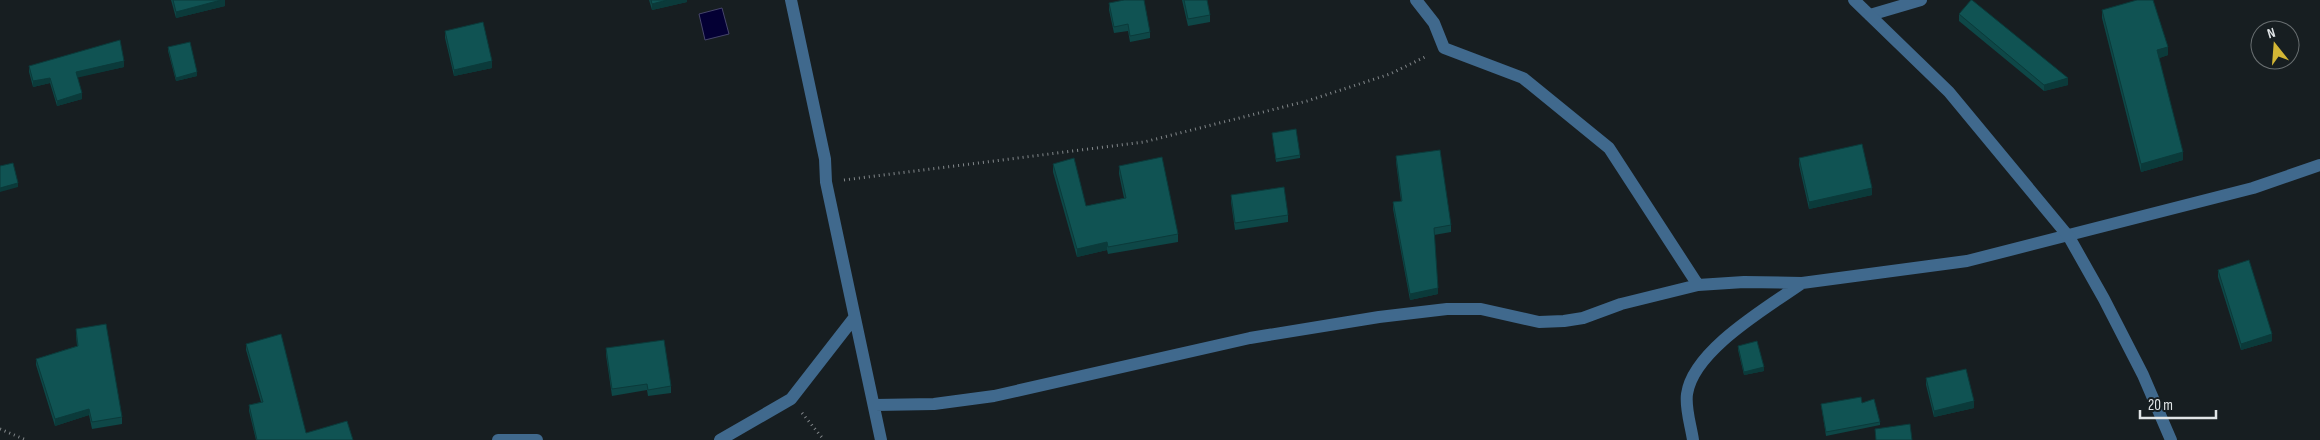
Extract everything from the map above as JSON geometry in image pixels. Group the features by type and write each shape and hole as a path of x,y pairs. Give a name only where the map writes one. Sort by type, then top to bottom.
{"street":[{"path":"791,0 825,159 826,182 881,440"},
{"path":"1416,0 1434,24 1444,48 1522,78 1609,148 1698,285"},
{"path":"1854,0 1949,92 2069,237 2104,298 2134,358 2171,440"},
{"path":"1870,14 1921,0"},
{"path":"875,405 934,404 994,396 1250,338 1446,309 1481,309 1503,312 1539,322 1583,318 1621,304 1698,285 1744,282 1802,283 1968,261 2069,237 2253,188 2320,165"},
{"path":"1692,440 1687,394 1694,374 1706,357 1729,334 1802,283"},
{"path":"720,440 790,399 854,318"},
{"path":"498,440 537,440"}],"path":[{"path":"826,182 1144,142 1307,101 1390,74 1444,48"},
{"path":"790,399 824,440"},
{"path":"0,429 26,440"}],"shaded area":[{"path":"722,8 729,34 705,40 699,14"}],"building":[{"path":"173,0 221,0 176,12"},
{"path":"651,0 667,0 652,4"},
{"path":"1124,0 1144,0 1150,32 1130,36 1128,24 1114,27 1109,3"},
{"path":"1184,0 1207,0 1210,15 1188,19"},
{"path":"1971,0 2068,78 2044,85 1959,14"},
{"path":"2137,0 2153,0 2168,47 2157,50 2183,152 2141,164 2102,10"},
{"path":"483,22 492,61 454,70 445,31"},
{"path":"120,40 124,61 76,72 82,93 57,101 50,78 33,81 29,66"},
{"path":"190,42 197,72 176,78 168,47"},
{"path":"1296,129 1300,155 1276,159 1272,133"},
{"path":"1862,144 1872,188 1809,202 1799,158"},
{"path":"1440,150 1451,225 1434,228 1438,288 1410,294 1393,202 1402,201 1396,156"},
{"path":"1162,157 1178,234 1108,247 1107,242 1077,249 1053,164 1074,158 1086,206 1126,198 1119,166"},
{"path":"13,163 18,183 0,188 0,166"},
{"path":"1284,187 1288,215 1235,223 1231,195"},
{"path":"2249,260 2272,334 2241,344 2218,270"},
{"path":"106,324 122,417 92,422 89,409 55,419 36,359 78,346 76,329"},
{"path":"281,334 306,433 347,421 353,440 257,440 249,405 263,402 246,344"},
{"path":"664,340 671,386 648,390 647,384 612,389 606,348"},
{"path":"1757,341 1764,367 1744,372 1738,346"},
{"path":"1966,369 1974,401 1934,411 1926,378"},
{"path":"1861,397 1862,403 1874,399 1880,422 1826,432 1821,404"},
{"path":"1910,424 1912,440 1876,440 1875,429"}]}
